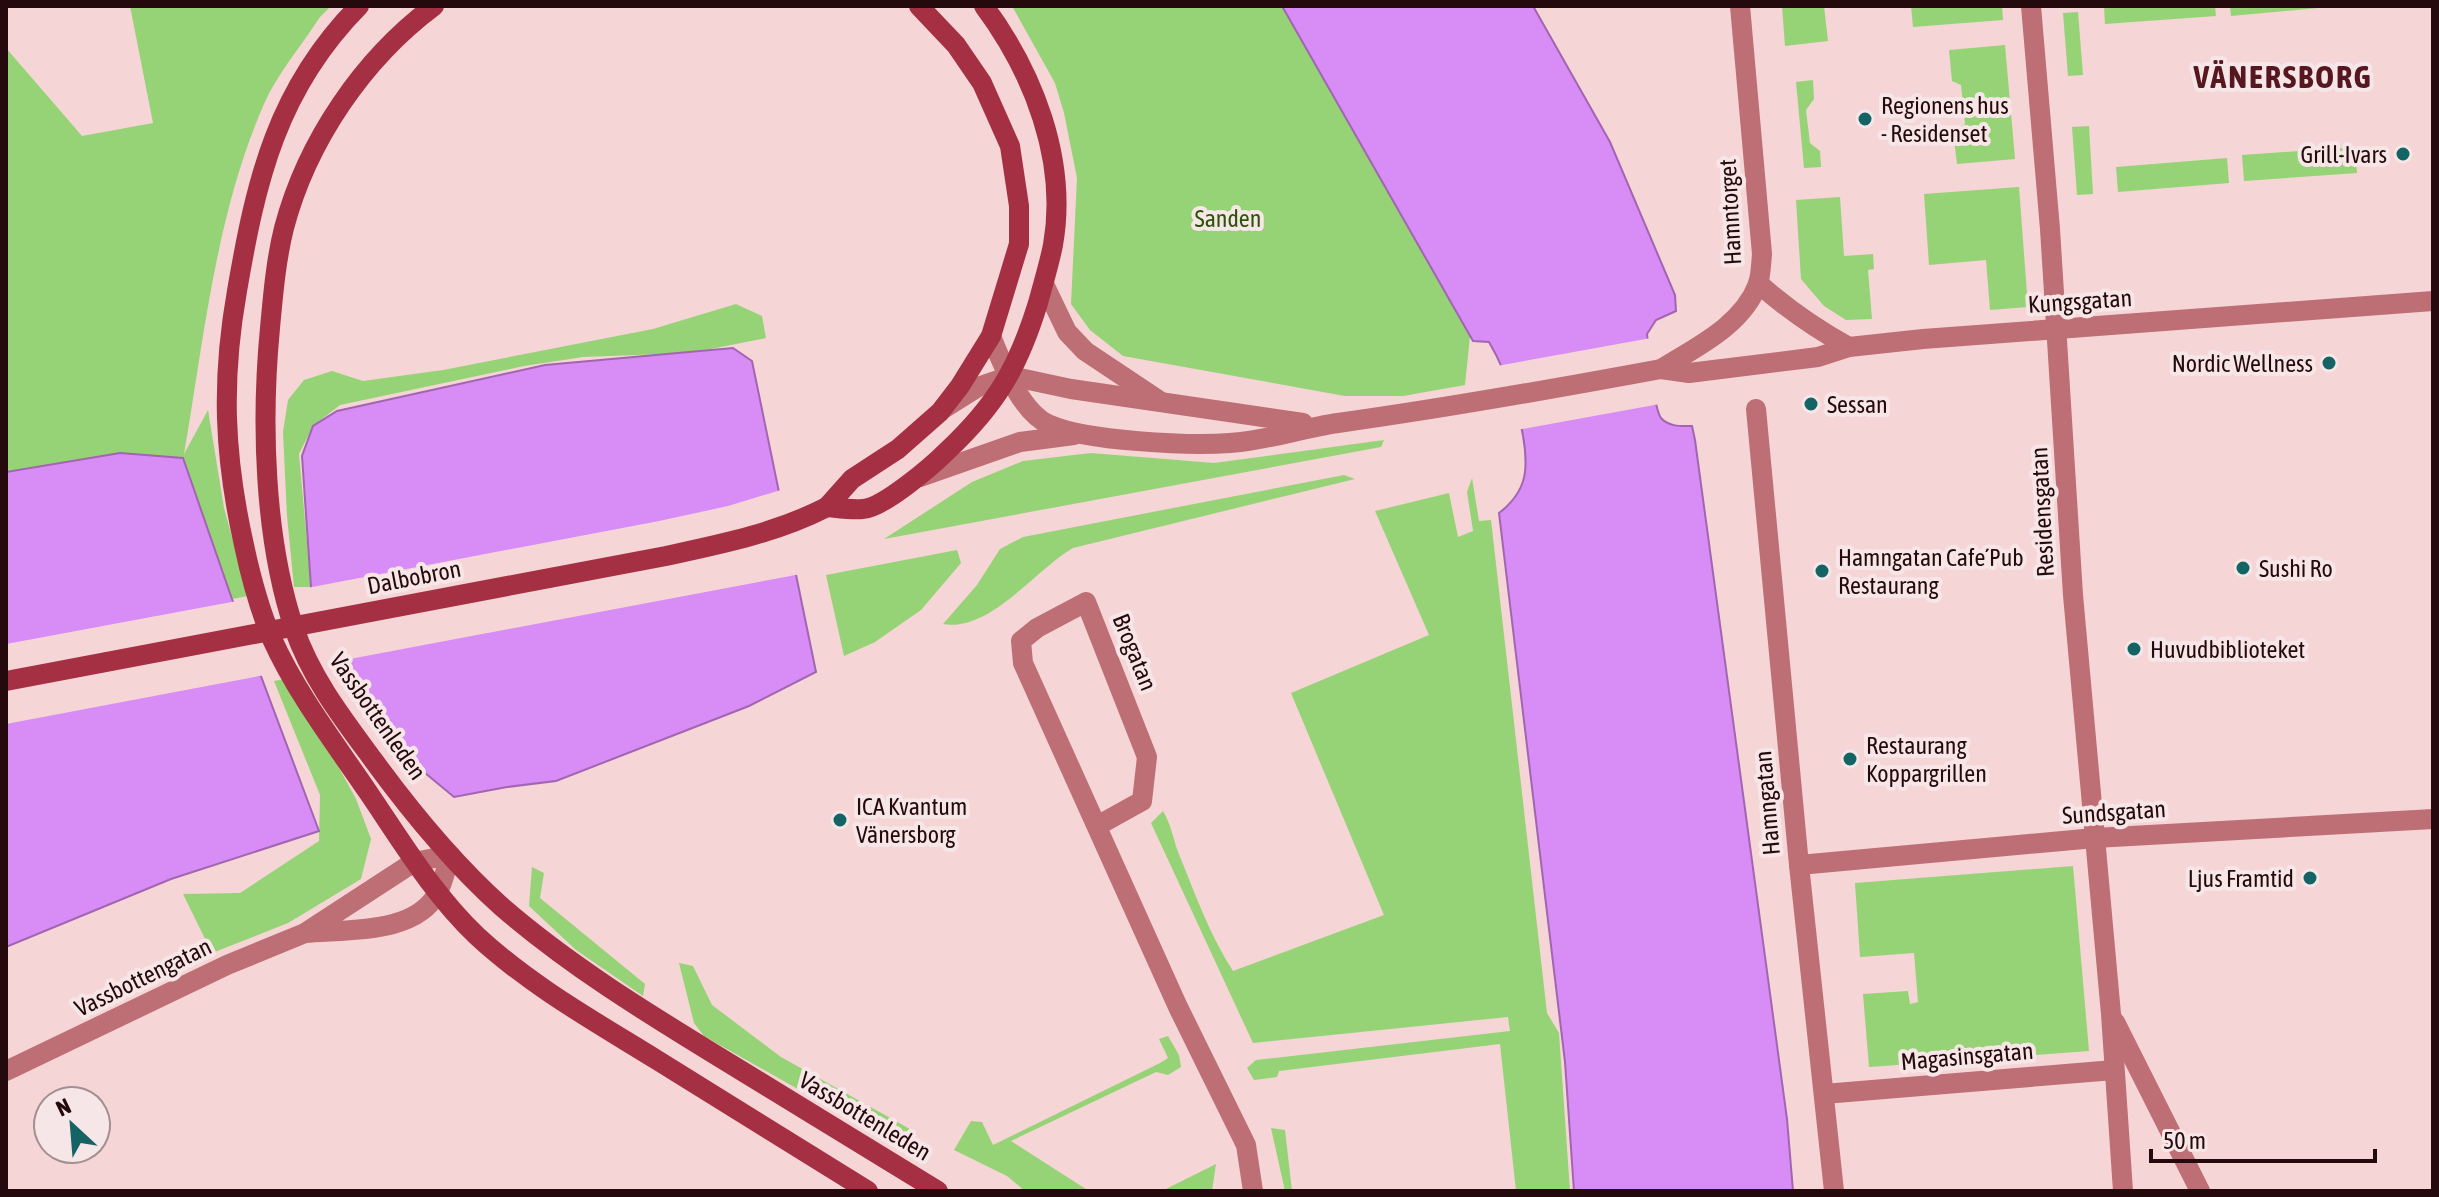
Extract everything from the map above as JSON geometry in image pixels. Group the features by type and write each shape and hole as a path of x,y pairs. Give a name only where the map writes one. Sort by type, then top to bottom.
{"main road":[{"name":"Vassbottenleden","path":"359,6 326,44 281,118 257,194 229,343 225,379 231,482 254,593 272,639 298,689 414,862 477,935 550,995 868,1191"},
{"name":"Vassbottenleden","path":"434,6 381,53 348,94 321,138 284,227 273,296 266,426 273,537 281,583 295,631 315,677 397,792 450,855 502,906 578,967 938,1191"},
{"path":"827,507 852,479 898,449 940,412 960,386 991,336 1019,244 1019,206 1010,146 982,83 956,45 919,6"},
{"path":"827,507 866,510 920,477 989,408 1010,376 1025,344 1044,284 1053,243 1056,202 1051,159 1033,88 1004,34 984,6"},
{"name":"Dalbobron","path":"6,681 737,541 797,522 827,507"}],"street":[{"name":"Hamntorget","path":"1661,369 1718,335 1748,302 1758,283 1762,254 1740,6"},
{"name":"Residensgatan","path":"2031,6 2073,595 2111,1014 2123,1191"},
{"path":"1758,283 1799,316 1849,347"},
{"path":"1044,284 1067,332 1085,351 1163,403"},
{"name":"Kungsgatan","path":"1661,369 1689,373 1818,357 1849,347 2056,328 2433,301"},
{"path":"991,336 1030,411 1048,424 1080,434"},
{"path":"920,477 1020,442 1080,434 1232,443 1320,426 1488,402 1661,369"},
{"path":"940,412 978,387 1010,376 1320,426"},
{"name":"Hamngatan","path":"1756,409 1799,865 1834,1191"},
{"name":"Brogatan","path":"1097,826 1142,801 1147,757 1086,602 1037,628 1021,641 1023,663 1178,1007 1246,1145 1250,1188"},
{"name":"Sundsgatan","path":"1799,865 2095,838 2433,819"},
{"name":"Vassbottengatan","path":"6,1071 227,965 305,933 414,862 450,855"},
{"path":"438,893 450,855"},
{"name":"Vassbottengatan","path":"305,933 380,926 404,920 421,912 438,893"},
{"name":"Residensgatan","path":"2111,1014 2200,1191"},
{"name":"Magasinsgatan","path":"1824,1094 2114,1070"}],"green space":[{"path":"130,6 331,6 290,60 264,104 234,188 205,321 184,454 208,410 224,508 248,596 232,599 183,458 120,453 6,472 6,48 82,136 153,123"},
{"name":"Sanden","path":"1012,6 1282,6 1470,336 1465,385 1403,396 1345,396 1123,356 1090,330 1071,304 1077,178 1064,113 1055,83"},
{"path":"1782,6 1824,6 1828,41 1785,46"},
{"path":"1911,6 2002,6 2003,20 1913,27"},
{"path":"2104,6 2215,6 2216,16 2105,24"},
{"path":"2230,6 2340,6 2231,16"},
{"path":"2078,12 2083,75 2068,76 2063,13"},
{"path":"2005,45 2015,159 1957,164 1953,131 1965,124 1961,85 1952,81 1949,50"},
{"path":"1813,80 1814,99 1806,110 1810,143 1820,151 1821,167 1804,168 1796,82"},
{"path":"2089,126 2093,194 2077,195 2072,127"},
{"path":"2355,147 2357,173 2244,181 2242,155"},
{"path":"2227,158 2229,183 2118,192 2116,167"},
{"path":"2019,187 2028,307 1990,310 1986,260 1929,265 1924,194"},
{"path":"1840,197 1844,256 1873,254 1874,269 1868,270 1872,319 1846,320 1824,306 1801,279 1796,200"},
{"path":"736,304 762,316 766,338 690,353 583,357 524,366 340,405 313,426 299,454 311,587 294,587 283,432 288,400 304,380 332,371 363,381 443,370 653,329"},
{"path":"1384,440 1381,447 884,539 972,482 1023,461 1091,453 1214,463"},
{"path":"1344,475 1355,479 1073,548 978,619 961,624 943,624 977,585 1000,549 1023,537"},
{"path":"1472,478 1479,521 1491,520 1547,1013 1559,1033 1570,1191 1516,1191 1500,1044 1279,1071 1277,1077 1254,1080 1247,1068 1256,1060 1510,1031 1508,1017 1253,1043 1151,823 1163,811 1203,913 1233,971 1384,915 1291,693 1429,635 1375,511 1449,493 1458,537 1473,531 1467,492"},
{"path":"957,550 961,563 921,610 875,642 844,656 826,575"},
{"path":"290,678 356,799 371,839 361,879 288,923 212,953 183,894 240,893 319,841 320,795 274,681"},
{"path":"2073,866 2089,1051 1869,1067 1863,994 1908,991 1910,1004 1918,1002 1914,953 1860,957 1855,883"},
{"path":"532,867 544,873 540,898 645,984 643,996 576,950 529,906"},
{"path":"679,963 693,966 712,1005 781,1057 917,1133 909,1152 704,1036 694,1023"},
{"path":"1168,1036 1179,1055 1181,1067 1168,1075 1156,1072 1011,1141 1089,1191 1025,1191 1007,1176 954,1150 971,1121 982,1122 993,1145 1160,1063 1168,1058 1159,1039"},
{"path":"1271,1128 1285,1130 1292,1191 1285,1191"},
{"path":"1216,1164 1212,1191 1162,1191"}],"shaded area":[{"path":"1282,6 1533,6 1610,142 1675,295 1676,311 1656,320 1647,334 1652,378 1661,418 1671,424 1692,426 1695,440 1787,1119 1793,1191 1574,1191 1565,1062 1499,513 1516,495 1524,478 1524,441 1520,423 1510,387 1489,342 1473,341"},
{"path":"733,348 752,361 816,672 749,706 556,781 454,797 407,758 347,681 322,624 311,587 302,456 313,426 337,411 545,365"},
{"path":"120,453 183,458 319,831 171,879 6,947 6,472"}],"pier":[{"path":"1651,338 1660,404 1517,430 1497,366"},
{"path":"784,489 801,574 334,662 318,626 307,588 659,521 728,506"},
{"path":"237,601 265,675 6,724 6,644"}],"place":[{"name":"Regionens hus - Residenset","path":"1865,119"},
{"name":"Grill-Ivars","path":"2403,154"},
{"name":"Nordic Wellness","path":"2329,363"},
{"name":"Sessan","path":"1811,404"},
{"name":"Sushi Ro","path":"2243,568"},
{"name":"Hamngatan Cafe´Pub Restaurang","path":"1822,571"},
{"name":"Huvudbiblioteket","path":"2134,649"},
{"name":"Restaurang Koppargrillen","path":"1850,759"},
{"name":"ICA Kvantum Vänersborg","path":"840,820"},
{"name":"Ljus Framtid","path":"2310,878"}],"district":[{"name":"VÄNERSBORG","path":"2283,76"}]}
